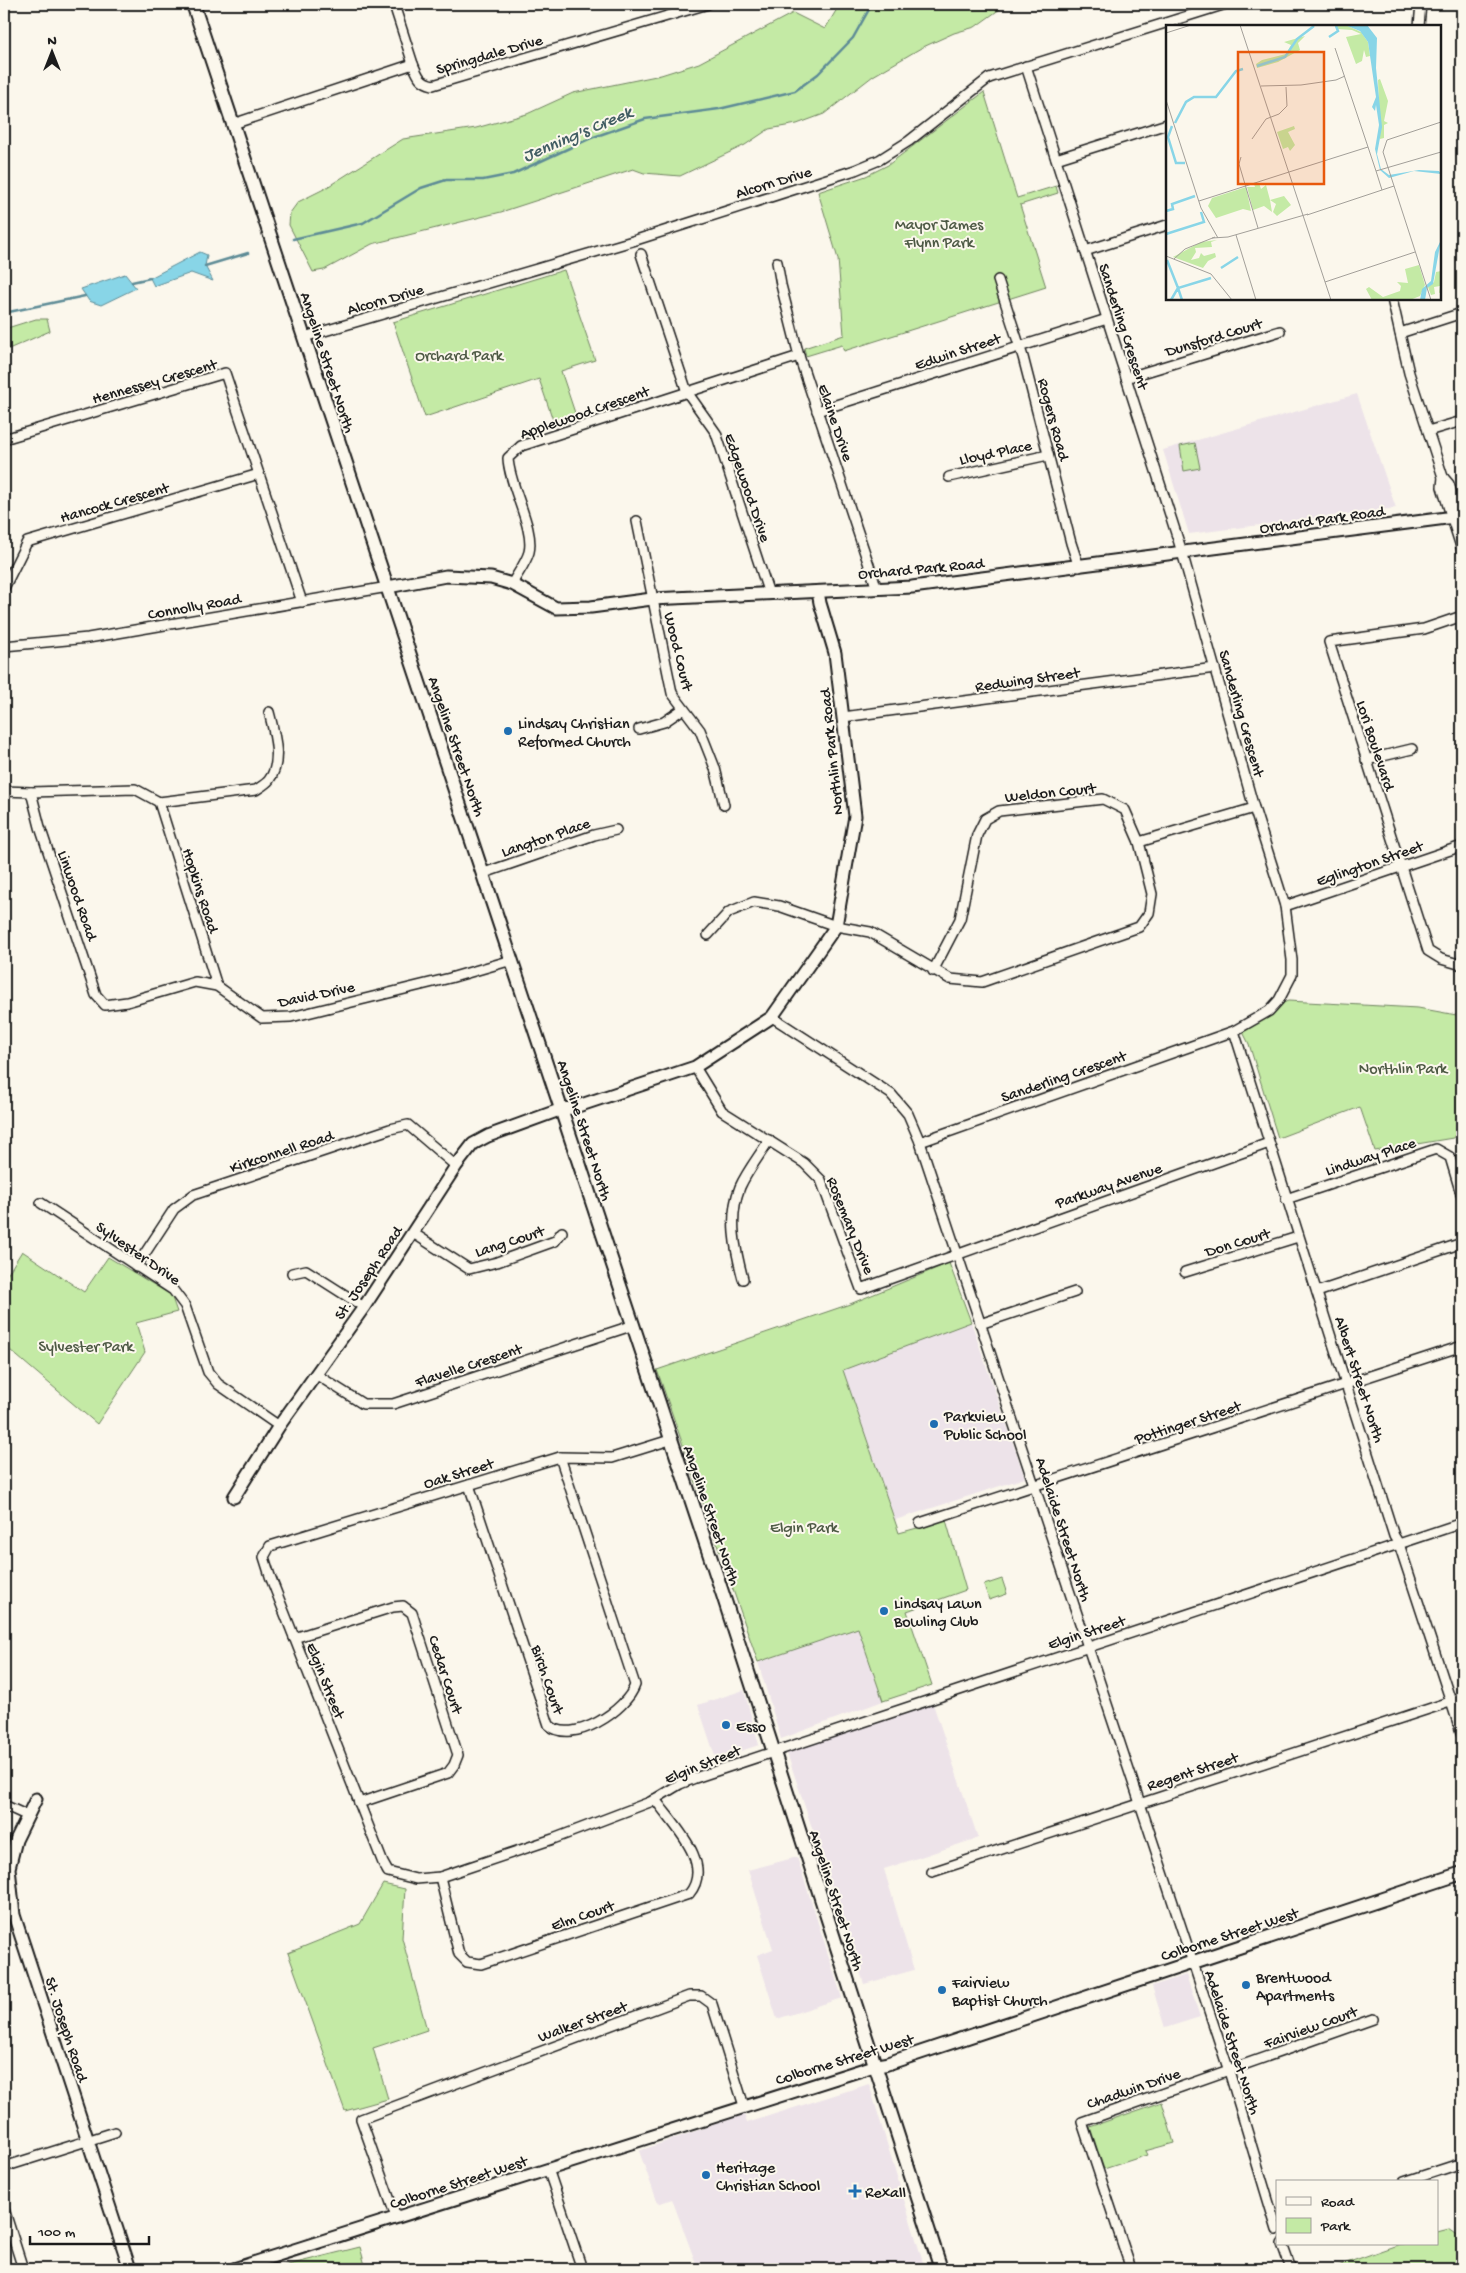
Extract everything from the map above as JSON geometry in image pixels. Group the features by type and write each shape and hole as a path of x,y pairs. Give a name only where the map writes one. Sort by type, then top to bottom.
{"main road":[{"name":"Angeline Street North","path":"193,4 634,1325 670,1440 745,1662 772,1752 874,2066 942,2269"},
{"name":"Colborne Street West","path":"874,2066 886,2064 1462,1873"}],"street":[{"path":"397,4 396,11 413,64"},
{"name":"Springdale Drive","path":"233,124 413,64 418,77 424,83 433,85 708,4"},
{"name":"Alcorn Drive","path":"304,337 636,240 855,170 879,160 909,141 987,78 1226,4"},
{"path":"1420,25 1421,4"},
{"name":"Sanderling Crescent","path":"920,1142 1234,1031 1269,1011 1278,1000 1292,975 1292,960 1285,906 1254,808 1182,552 1026,66"},
{"path":"1056,158 1166,124"},
{"path":"1085,251 1166,225"},
{"name":"Edgewood Drive","path":"641,254 687,392 716,434 769,594"},
{"name":"Elaine Drive","path":"777,262 799,356 877,589"},
{"name":"Rogers Road","path":"998,280 1020,345 1079,567"},
{"path":"1392,300 1409,373 1443,477 1450,484 1459,518 1462,550"},
{"path":"1400,333 1462,313"},
{"name":"Edwin Street","path":"817,411 1020,345 1107,319"},
{"name":"Dunsford Court","path":"1126,378 1280,331"},
{"name":"Applewood Crescent","path":"512,584 529,552 528,532 508,472 508,458 521,446 799,356"},
{"name":"Hennessey Crescent","path":"4,439 225,372 302,602"},
{"path":"1428,431 1462,421"},
{"name":"Lloyd Place","path":"949,477 1048,454"},
{"name":"Hancock Crescent","path":"4,588 27,542 259,474"},
{"name":"Orchard Park Road","path":"388,587 446,576 490,578 512,584 556,608 652,599 912,587 1459,518"},
{"name":"Wood Court","path":"637,521 672,694 700,730 715,768 724,805"},
{"name":"Connolly Road","path":"4,646 88,638 388,587"},
{"name":"Northlin Park Road","path":"562,1109 572,1108 695,1067 772,1017 836,926 855,816 835,653 818,592"},
{"name":"Lori Boulevard","path":"1462,616 1424,629 1328,642 1428,951 1441,959 1462,965"},
{"name":"Redwing Street","path":"843,717 1215,668"},
{"name":"Wood Court","path":"639,730 664,722 683,709"},
{"path":"4,791 135,789 159,802 256,790 268,782 275,770 276,740 269,712"},
{"path":"1366,760 1412,749"},
{"name":"Linwood Road","path":"31,792 40,827 96,995 104,1005"},
{"name":"Weldon Court","path":"708,935 729,912 754,902 779,906 836,926 870,932 934,970 950,979 982,982 1139,926 1149,913 1152,894 1139,842 1125,810 1103,799 999,812 985,819 977,835 960,919 934,970"},
{"name":"Hopkins Road","path":"159,802 217,986"},
{"path":"1139,842 1254,808"},
{"name":"Langton Place","path":"484,873 594,835 616,830"},
{"name":"Eglington Street","path":"1285,906 1462,846"},
{"name":"David Drive","path":"104,1005 127,1002 195,982 217,986 262,1018 291,1017 450,978 512,960"},
{"name":"Adelaide Street North","path":"772,1017 891,1094 908,1114 920,1142 1229,2071 1276,2222"},
{"name":"Albert Street North","path":"1234,1031 1394,1536 1399,1544 1462,1734"},
{"name":"Rosemary Drive","path":"695,1067 722,1111 804,1163 821,1180 861,1289 957,1253"},
{"name":"St. Joseph Road","path":"234,1497 279,1426 364,1307 456,1166 473,1144 562,1109"},
{"name":"Kirkconnell Road","path":"136,1267 174,1209 192,1195 390,1129 408,1125 456,1166"},
{"path":"743,1279 735,1248 734,1215 740,1187 769,1140"},
{"name":"Parkway Avenue","path":"957,1253 1269,1143"},
{"name":"Lindway Place","path":"1286,1199 1436,1148 1450,1157 1462,1197"},
{"name":"Sylvester Drive","path":"41,1202 173,1290 185,1306 208,1372 218,1384 279,1426"},
{"name":"Lang Court","path":"414,1233 469,1269 497,1262 555,1241 562,1232"},
{"name":"Don Court","path":"1185,1272 1298,1237"},
{"path":"1317,1292 1462,1243"},
{"path":"292,1273 306,1270 364,1307"},
{"path":"980,1324 1075,1292"},
{"name":"Flavelle Crescent","path":"317,1375 363,1404 393,1404 634,1325"},
{"name":"Pottinger Street","path":"920,1523 1462,1346"},
{"name":"Oak Street","path":"264,1557 270,1546 560,1457 612,1458 670,1440"},
{"name":"Birch Court","path":"469,1485 549,1725 560,1732 579,1731 616,1711 634,1690 635,1684 560,1457"},
{"name":"Elgin Street","path":"264,1557 382,1863 388,1872 416,1879 440,1877 553,1839 655,1799 680,1784 772,1752 1462,1523"},
{"name":"Cedar Court","path":"294,1638 393,1607 403,1606 412,1613 458,1755 448,1773 359,1803"},
{"name":"Regent Street","path":"932,1872 1462,1698"},
{"name":"St. Joseph Road","path":"36,1799 16,1840 9,1868 12,1908 130,2269"},
{"name":"Elm Court","path":"440,1877 459,1954 467,1962 481,1964 688,1894 695,1886 697,1862 691,1849 655,1799"},
{"path":"4,1805 28,1816"},
{"name":"Walker Street","path":"396,2217 361,2119 689,1996 701,1996 712,2004 744,2106"},
{"name":"Fairview Court","path":"1229,2071 1373,2019"},
{"name":"Colborne Street West","path":"234,2269 874,2066"},
{"name":"Chadwin Drive","path":"1131,2269 1082,2122 1229,2071"},
{"path":"4,2167 115,2132"},
{"path":"1410,2180 1462,2163"},
{"path":"548,2169 582,2269"},
{"path":"4,2208 22,2269"},
{"path":"1283,2246 1290,2269"}],"shaded area":[{"path":"1357,394 1396,508 1189,534 1163,450"},
{"name":"Parkview Public School","path":"971,1322 1025,1478 895,1520 843,1370"},
{"path":"858,1628 883,1701 781,1739 758,1662"},
{"path":"744,1690 759,1745 716,1759 698,1705"},
{"path":"931,1698 978,1838 884,1869 914,1970 864,1984 785,1747"},
{"path":"797,1857 842,1998 777,2019 757,1955 773,1949 748,1870"},
{"path":"1186,1975 1200,2017 1165,2028 1152,1986"},
{"path":"869,2084 925,2269 698,2269 672,2199 658,2204 639,2151 744,2114 747,2123"}],"green space":[{"path":"840,4 1007,4 975,27 954,33 921,48 873,76 824,114 797,124 769,129 745,145 680,176 644,173 633,169 501,212 372,244 324,270 313,272 289,225 290,213 298,202 324,189 403,139 476,128 527,114 573,93 661,75 699,63 793,13 825,29"},
{"name":"Mayor James Flynn Park","path":"984,92 1017,198 1056,186 1058,193 1020,205 1046,287 844,351 842,345 806,356 804,348 844,335 838,259 818,192 866,176 888,165"},
{"name":"Orchard Park","path":"564,270 595,360 561,371 577,419 555,426 539,379 425,417 393,322"},
{"path":"36,319 47,319 50,331 4,351 4,329"},
{"path":"1195,443 1200,468 1184,471 1180,446"},
{"name":"Northlin Park","path":"1288,1001 1418,1008 1462,1016 1462,1125 1453,1138 1375,1151 1360,1107 1278,1138 1249,1044 1241,1028 1259,1022 1274,1007"},
{"name":"Sylvester Park","path":"22,1251 84,1292 108,1257 171,1295 177,1312 136,1323 145,1352 97,1424 4,1345 4,1280"},
{"name":"Elgin Park","path":"949,1263 971,1322 843,1370 899,1533 946,1520 966,1590 907,1611 932,1685 883,1701 858,1628 758,1662 657,1370 850,1304"},
{"path":"1002,1579 1007,1594 989,1600 984,1585"},
{"path":"383,1884 405,1889 402,1938 427,2030 373,2048 388,2099 345,2111 288,1953 360,1924"},
{"path":"1162,2102 1174,2143 1145,2151 1147,2155 1104,2169 1090,2127"},
{"path":"1449,2229 1462,2238 1462,2269 1311,2269 1310,2267 1338,2266 1394,2246 1438,2246 1438,2232"},
{"path":"360,2247 366,2269 272,2269"}],"water":[{"path":"200,252 207,255 205,266 213,281 191,273 154,286 150,278"},
{"path":"125,274 136,288 101,305 89,301 81,289"}],"waterway":[{"name":"Jenning's Creek","path":"293,239 363,223 421,188 446,180 483,180 513,174 591,138 645,119 719,109 795,91 818,74 853,38 872,4"},
{"name":"Jenning's Creek","path":"205,266 248,253"},
{"path":"132,282 150,278"},
{"name":"Jenning's Creek","path":"4,313 85,296"}],"place":[{"name":"Lindsay Christian Reformed Church","path":"508,731"},
{"name":"Parkview Public School","path":"934,1424"},
{"name":"Lindsay Lawn Bowling Club","path":"884,1611"},
{"name":"Esso","path":"726,1725"},
{"name":"Brentwood Apartments","path":"1246,1985"},
{"name":"Fairview Baptist Church","path":"942,1990"},
{"name":"Heritage Christian School","path":"706,2175"},
{"name":"Rexall","path":"855,2191"}]}
